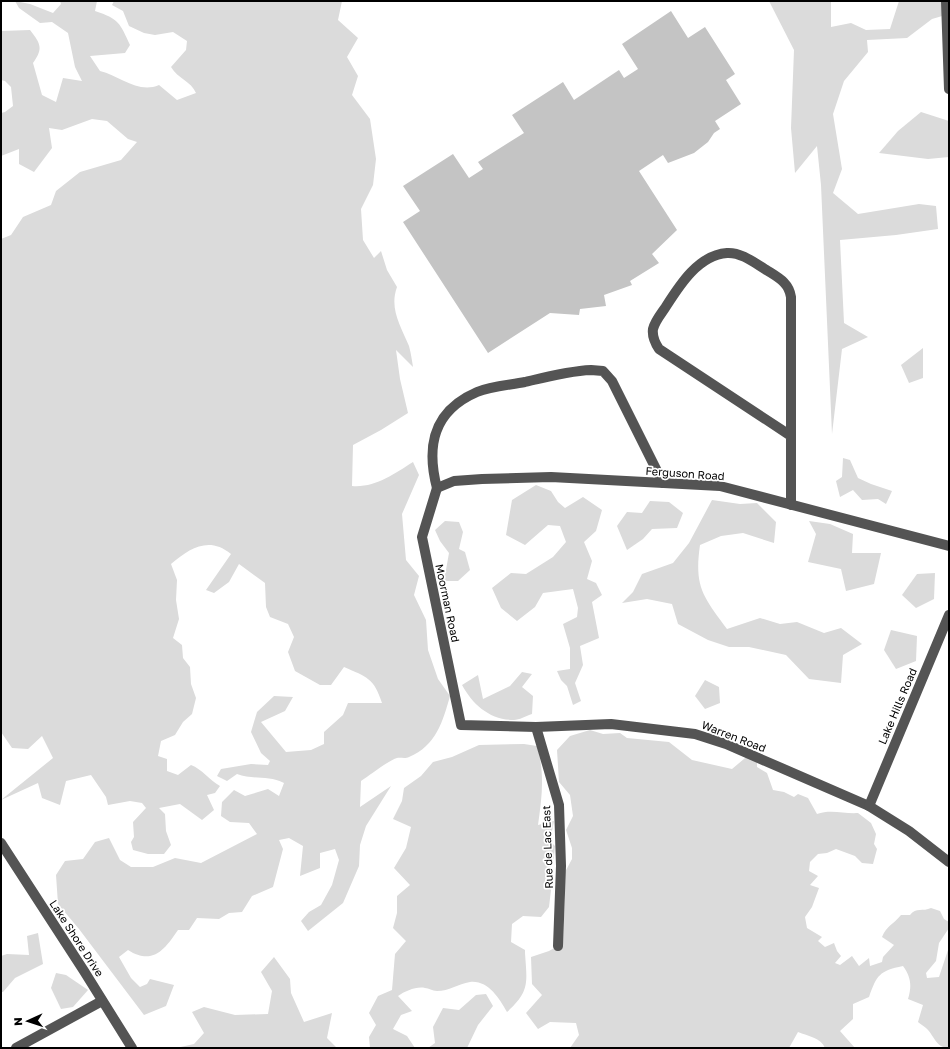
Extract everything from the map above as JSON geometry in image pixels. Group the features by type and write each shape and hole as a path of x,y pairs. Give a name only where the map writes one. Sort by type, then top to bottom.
{"street":[{"path":"946,1 949,89"},
{"path":"791,436 659,349 655,341 653,331 654,324 677,289 695,269 713,257 728,253 747,258 783,281 790,290 791,436 791,504"},
{"path":"437,488 432,468 433,440 439,424 452,408 477,392 591,370 603,371 612,381 663,483"},
{"name":"Ferguson Road","path":"437,488 454,481 482,478 552,477 720,486 949,546"},
{"name":"Moorman Road","path":"437,488 422,537 461,725"},
{"name":"Lake Hills Road","path":"869,806 949,615"},
{"name":"Warren Road","path":"461,725 536,727 611,724 695,734 726,744 869,806 909,831 949,862"},
{"name":"Rue de Lac East","path":"536,727 559,805 561,866 558,946"},
{"name":"Lake Shore Drive","path":"1,843 132,1048"},
{"path":"16,1048 102,1001"}],"shaded area":[{"path":"15,1 30,4 53,13 61,4 60,1 97,1 95,11 114,19 121,27 130,45 125,53 90,56 100,71 136,86 151,87 159,85 177,100 196,93 194,89 171,67 186,50 187,41 173,32 155,35 144,33 129,26 123,11 112,5 114,1 342,1 338,20 358,38 347,57 358,76 352,95 370,119 376,159 373,185 361,209 363,240 374,258 381,251 387,270 397,287 394,303 395,310 409,346 413,367 396,350 400,379 408,413 353,445 352,486 369,485 384,479 413,462 419,475 402,514 406,560 419,576 414,595 426,620 428,650 438,679 450,696 441,723 432,739 418,752 407,758 393,759 361,781 360,807 391,786 366,826 360,845 359,866 343,903 308,931 301,921 309,912 321,905 332,885 339,860 335,849 320,853 320,868 300,876 303,846 289,838 279,840 283,849 273,887 252,896 242,912 229,913 219,919 197,918 189,930 178,930 163,949 151,956 137,955 128,950 119,957 131,978 140,987 147,984 150,979 174,985 166,1006 144,1015 79,929 58,904 56,875 65,861 83,859 95,842 109,838 120,860 131,867 153,867 175,858 201,863 257,834 249,823 230,822 221,816 222,802 234,790 245,796 268,789 279,796 284,783 272,779 248,777 237,774 227,781 217,776 221,769 251,764 268,765 270,761 261,753 251,732 257,712 274,696 293,697 285,711 261,722 286,752 311,750 324,744 324,732 343,715 348,703 382,703 376,688 369,679 344,667 331,685 320,685 295,671 288,652 294,637 288,624 270,617 266,607 265,583 239,564 229,582 214,593 206,590 231,554 215,546 200,546 185,553 171,564 177,580 176,600 179,619 173,638 182,645 183,658 190,667 191,684 196,698 192,714 183,722 175,735 161,741 158,756 167,759 167,771 178,775 191,765 199,769 220,786 215,793 207,795 214,810 202,820 180,804 159,808 165,814 166,831 171,845 164,854 148,854 133,850 131,842 134,837 133,822 146,808 142,803 130,801 108,805 106,797 91,775 66,781 60,805 42,798 38,783 1,800 53,758 42,736 28,749 12,748 1,732 1,239 11,235 23,217 51,205 56,191 80,172 121,160 137,142 128,139 107,121 92,119 62,130 49,128 52,148 34,172 19,164 19,149 1,156 1,113 13,106 11,87 5,81 1,80 1,31 30,30 38,42 40,49 33,63 42,95 56,102 63,78 82,81 75,67 68,33 52,22 40,23 19,8"},
{"path":"769,1 831,1 831,27 851,23 866,30 890,29 899,1 949,1 949,14 932,19 907,38 867,40 868,52 844,81 833,114 842,169 833,193 858,214 919,204 936,206 938,229 896,235 840,240 844,323 868,337 842,349 832,434 821,185 817,146 795,173 791,128 794,50"},
{"path":"921,112 949,121 949,157 928,159 879,153 898,131"},
{"path":"923,348 923,378 909,383 901,365"},
{"path":"843,458 850,460 858,478 892,491 886,504 878,499 862,500 853,490 840,497 836,481 842,477"},
{"path":"536,485 551,491 558,502 565,508 583,497 602,510 596,531 584,542 592,561 587,579 596,583 602,595 592,602 599,638 580,646 583,665 575,683 581,701 573,705 567,686 561,680 557,671 570,669 570,648 563,624 577,617 578,608 573,589 543,593 535,607 517,621 501,608 492,588 511,573 526,574 553,557 566,542 560,526 548,525 525,545 506,535 512,500"},
{"path":"712,500 740,504 757,503 776,522 774,543 743,533 721,536 700,545 698,571 702,590 706,599 719,618 727,629 760,618 780,624 797,622 824,633 841,628 862,644 843,655 841,683 809,679 786,655 749,647 729,647 708,640 678,624 672,604 647,599 622,603 633,592 642,574 673,563 689,543"},
{"path":"650,501 669,502 683,513 677,528 652,529 643,539 627,550 617,526 627,512 642,513"},
{"path":"445,521 459,522 463,532 459,549 465,552 470,570 458,581 444,581 449,553 440,541 435,530"},
{"path":"809,521 830,524 853,534 852,553 881,553 874,584 846,591 841,569 808,562 816,534"},
{"path":"935,573 934,599 916,608 902,595 917,574"},
{"path":"891,630 917,636 916,661 896,669 884,650"},
{"path":"522,672 532,674 522,687 533,696 532,714 516,720 497,717 483,710 471,699 462,685 478,675 483,699 510,686"},
{"path":"705,680 719,687 720,703 705,709 695,696"},
{"path":"590,730 603,734 620,733 627,738 669,742 692,760 732,769 757,748 757,767 767,773 773,790 784,792 794,797 798,794 808,798 817,814 832,812 858,813 871,823 876,834 874,844 877,849 873,864 862,863 855,856 836,849 827,853 818,854 810,862 809,871 818,876 810,885 819,888 812,907 805,917 807,928 822,937 818,941 825,947 834,943 841,956 835,963 840,965 852,956 859,966 869,958 870,966 882,962 883,957 894,945 882,937 888,927 901,915 910,915 917,910 931,908 940,911 944,919 949,922 949,928 939,943 936,961 926,973 927,978 939,977 949,947 949,1048 945,1048 939,1044 927,1029 918,1022 923,1005 908,999 910,982 908,974 903,966 889,970 880,975 874,984 869,997 853,1004 853,1019 840,1031 855,1048 825,1048 817,1040 798,1032 789,1048 570,1048 579,1035 576,1023 550,1022 538,1029 526,1013 542,995 532,984 531,957 549,951 563,943 565,896 564,874 572,859 572,848 566,830 573,816 570,795 559,782 557,750 570,736"},
{"path":"524,744 537,746 540,756 542,775 542,795 538,825 554,821 550,841 555,846 554,857 545,881 551,890 549,907 541,917 523,916 512,924 511,942 525,950 526,979 520,998 507,1012 497,996 488,987 476,982 466,983 441,991 435,991 428,988 411,989 398,996 412,1011 401,1015 393,1029 407,1036 415,1048 370,1048 369,1037 376,1025 369,1013 378,996 392,990 395,954 406,941 393,928 397,913 397,896 410,885 394,868 406,848 411,827 393,819 402,801 404,788 421,776 433,762 452,757 479,745"},
{"path":"38,933 43,964 15,978 3,992 1,992 1,956 7,954 29,955 27,936"},
{"path":"274,957 290,979 291,993 304,1022 332,1013 327,1038 337,1048 176,1048 194,1044 204,1033 192,1012 204,1007 235,1015 268,1014 272,991 261,972"},
{"path":"56,973 66,975 88,990 73,1007 61,1009 51,988"},
{"path":"486,994 493,1006 478,1025 467,1048 428,1048 435,1043 433,1027 443,1008 459,1010 476,995"}],"building":[{"path":"671,11 688,38 705,27 735,74 726,80 741,104 715,121 720,129 714,133 708,142 694,153 668,163 663,155 639,171 677,230 652,254 659,263 630,281 632,285 604,295 606,306 580,309 579,315 550,313 488,353 403,222 420,211 403,186 453,154 469,178 483,169 478,162 524,133 512,115 563,82 574,100 619,70 624,78 638,69 622,44"}]}
